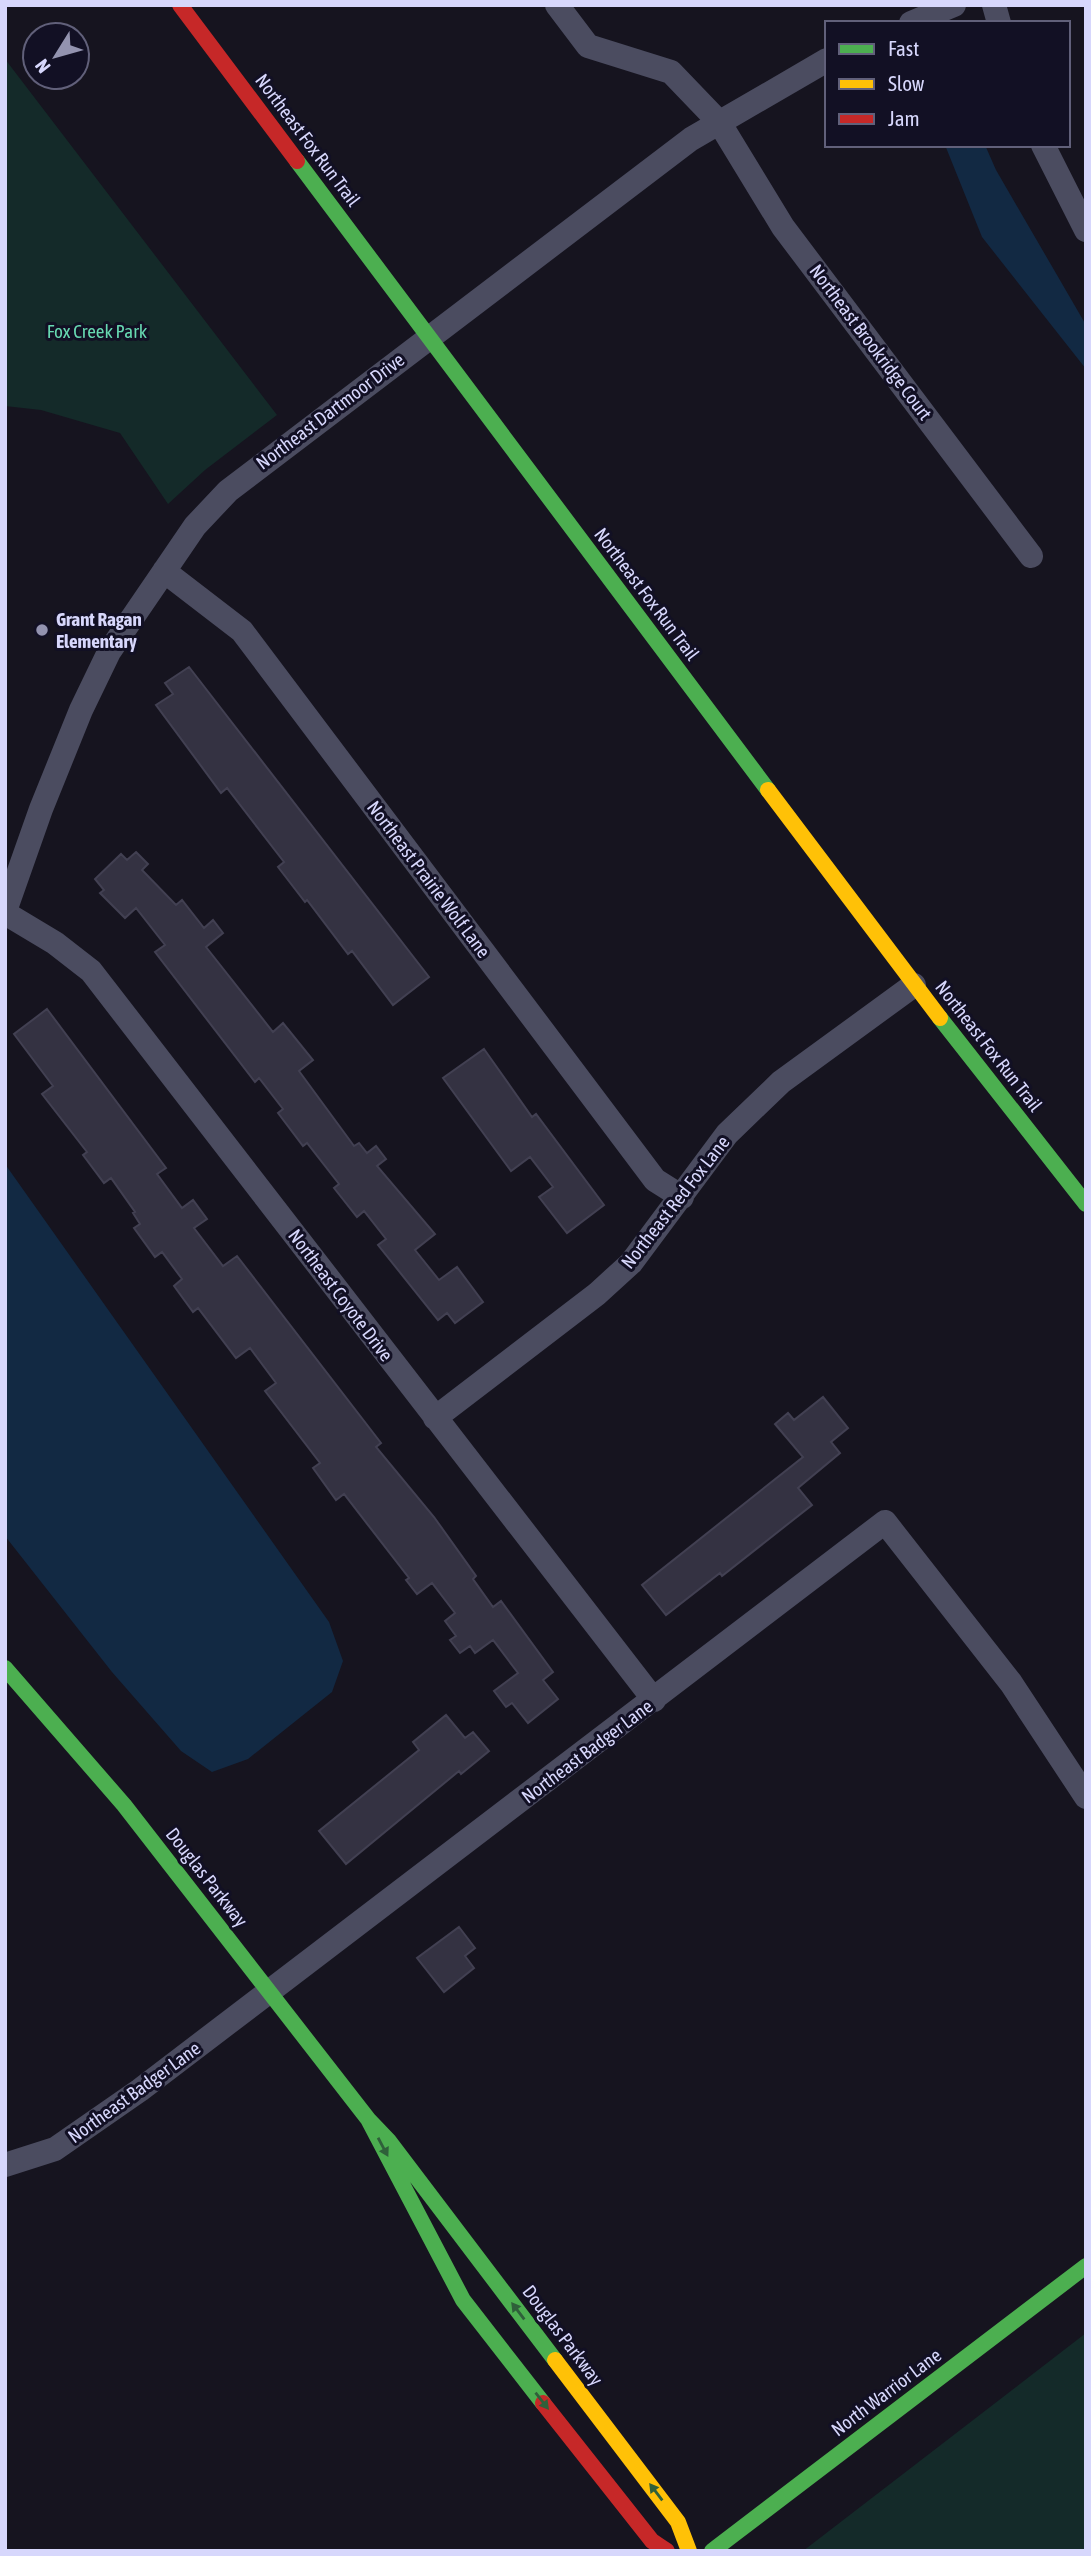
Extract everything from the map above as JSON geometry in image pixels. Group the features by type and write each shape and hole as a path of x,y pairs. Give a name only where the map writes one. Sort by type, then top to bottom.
{"street":[{"name":"Northeast Fox Run Trail","path":"180,5 914,985 1086,1204"},
{"name":"Northeast Brookridge Court","path":"557,5 588,46 671,72 719,122 783,227 1031,556"},
{"path":"916,21 954,5"},
{"name":"Northeast Dartmoor Drive","path":"5,912 81,710 109,652 195,526 228,491 691,139 825,61"},
{"path":"1044,147 1086,230"},
{"name":"Northeast Prairie Wolf Lane","path":"164,571 242,631 655,1180 682,1197"},
{"name":"Northeast Coyote Drive","path":"5,912 55,943 91,971 154,1048 435,1418 654,1700"},
{"name":"Northeast Red Fox Lane","path":"435,1418 597,1294 631,1263 727,1134 780,1082 914,985"},
{"name":"Northeast Badger Lane","path":"5,2165 55,2149 140,2090 885,1521 1011,1683 1086,1797"},
{"name":"Douglas Parkway","path":"5,1668 124,1805 368,2119 389,2141 678,2522 689,2551"},
{"name":"Douglas Parkway","path":"368,2119 463,2300 652,2541 667,2551"},
{"name":"North Warrior Lane","path":"712,2551 1086,2266"}],"green space":[{"name":"Fox Creek Park","path":"5,59 21,80 21,91 29,91 277,415 205,470 168,504 120,433 41,410 5,406"},
{"path":"1086,2333 1086,2551 803,2551"}],"water":[{"path":"946,147 986,147 996,170 1086,325 1086,369 982,237"},
{"path":"5,1164 329,1622 343,1661 332,1692 248,1759 212,1772 181,1751 112,1672 5,1536"}],"building":[{"path":"189,667 429,977 393,1005 352,951 348,954 307,900 305,902 278,867 284,862 227,788 221,793 156,705 173,694 165,683"},
{"path":"136,852 148,864 142,870 176,905 182,900 204,928 213,920 223,933 206,947 273,1032 283,1023 313,1060 299,1071 354,1146 359,1143 367,1153 376,1146 386,1159 377,1166 435,1234 415,1250 439,1280 457,1267 483,1302 455,1323 447,1313 438,1320 378,1245 386,1239 364,1211 357,1217 334,1188 339,1184 307,1143 303,1146 278,1113 283,1109 259,1078 255,1082 155,952 165,945 136,908 125,918 100,893 104,890 95,879 121,854 127,860"},
{"path":"47,1009 166,1168 157,1174 182,1208 193,1200 207,1219 194,1228 223,1266 237,1256 381,1443 376,1447 434,1517 476,1576 473,1579 493,1607 501,1601 553,1672 543,1680 558,1699 528,1723 512,1703 506,1707 494,1691 518,1673 493,1640 475,1653 470,1646 460,1653 450,1640 456,1636 445,1621 455,1613 432,1583 417,1594 406,1580 409,1578 344,1494 336,1500 313,1468 320,1463 265,1391 276,1383 250,1348 236,1358 198,1308 193,1312 174,1286 182,1279 162,1252 155,1257 134,1228 140,1224 133,1213 135,1212 111,1178 104,1183 83,1155 87,1152 42,1094 53,1086 14,1034"},
{"path":"484,1049 532,1117 536,1114 604,1205 567,1233 539,1197 553,1187 530,1157 511,1171 443,1078"},
{"path":"823,1397 848,1428 831,1442 840,1453 798,1488 812,1505 722,1576 720,1573 666,1615 642,1585 803,1457 775,1424 788,1413 794,1420"},
{"path":"446,1715 465,1738 473,1732 489,1751 461,1774 459,1771 346,1864 319,1831 419,1750 413,1742"},
{"path":"459,1927 475,1948 465,1956 474,1968 444,1992 417,1958"}],"traffic: fast":[{"path":"297,161 768,790"},
{"path":"940,1018 1086,1204"},
{"path":"5,1668 124,1805 368,2119"},
{"path":"543,2403 463,2300 368,2119 389,2141 555,2360"},
{"path":"712,2551 1086,2266"}],"traffic: slow":[{"path":"768,790 940,1018"},
{"path":"555,2360 678,2522 689,2551"}],"traffic: jam":[{"path":"180,5 297,161"},
{"path":"543,2403 652,2541 667,2551"}],"place":[{"name":"Grant Ragan Elementary","path":"42,630"}]}
